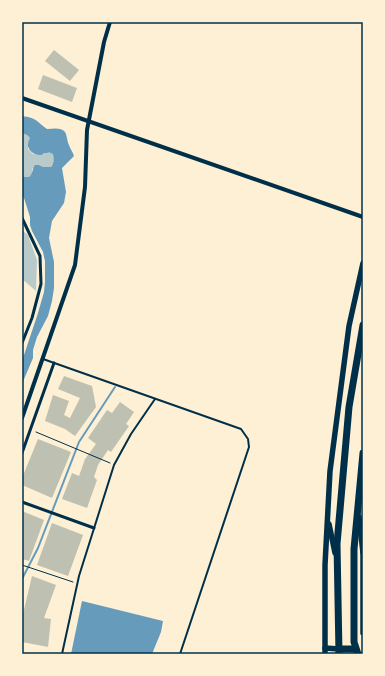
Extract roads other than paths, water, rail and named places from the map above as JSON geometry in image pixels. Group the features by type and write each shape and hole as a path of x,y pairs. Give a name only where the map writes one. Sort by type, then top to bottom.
{"main road":[{"path":"363,325 349,407 337,544 339,652 355,650 354,549 363,453"}],"street":[{"path":"22,418 75,265 85,187 88,121 104,42 110,22"},
{"path":"22,98 363,218"},
{"path":"22,218 40,256 41,284 32,318 22,343"},
{"path":"339,652 325,651 325,565 330,471 349,326 363,263"},
{"path":"22,453 54,363"},
{"path":"22,502 94,528"},
{"path":"358,503 363,553 363,633"},
{"path":"328,514 337,567"}],"lane":[{"path":"43,359 241,429 248,439 249,447 180,654"},
{"path":"62,654 77,584 114,465 131,434 155,398"}],"water":[{"path":"22,116 34,119 47,129 63,130 66,133 68,143 74,156 62,168 66,192 64,203 52,221 49,238 54,262 54,288 52,301 48,316 37,337 33,350 33,358 22,384 22,361 44,292 45,261 43,252 30,225 30,217 22,195 22,177 29,177 35,165 51,167 54,159 53,154 44,153 39,155 34,154 30,150 28,142 30,138 22,133"},
{"path":"82,601 163,621 161,632 152,654 71,654"}],"waterway":[{"path":"22,579 38,548 79,442 115,387"}]}
